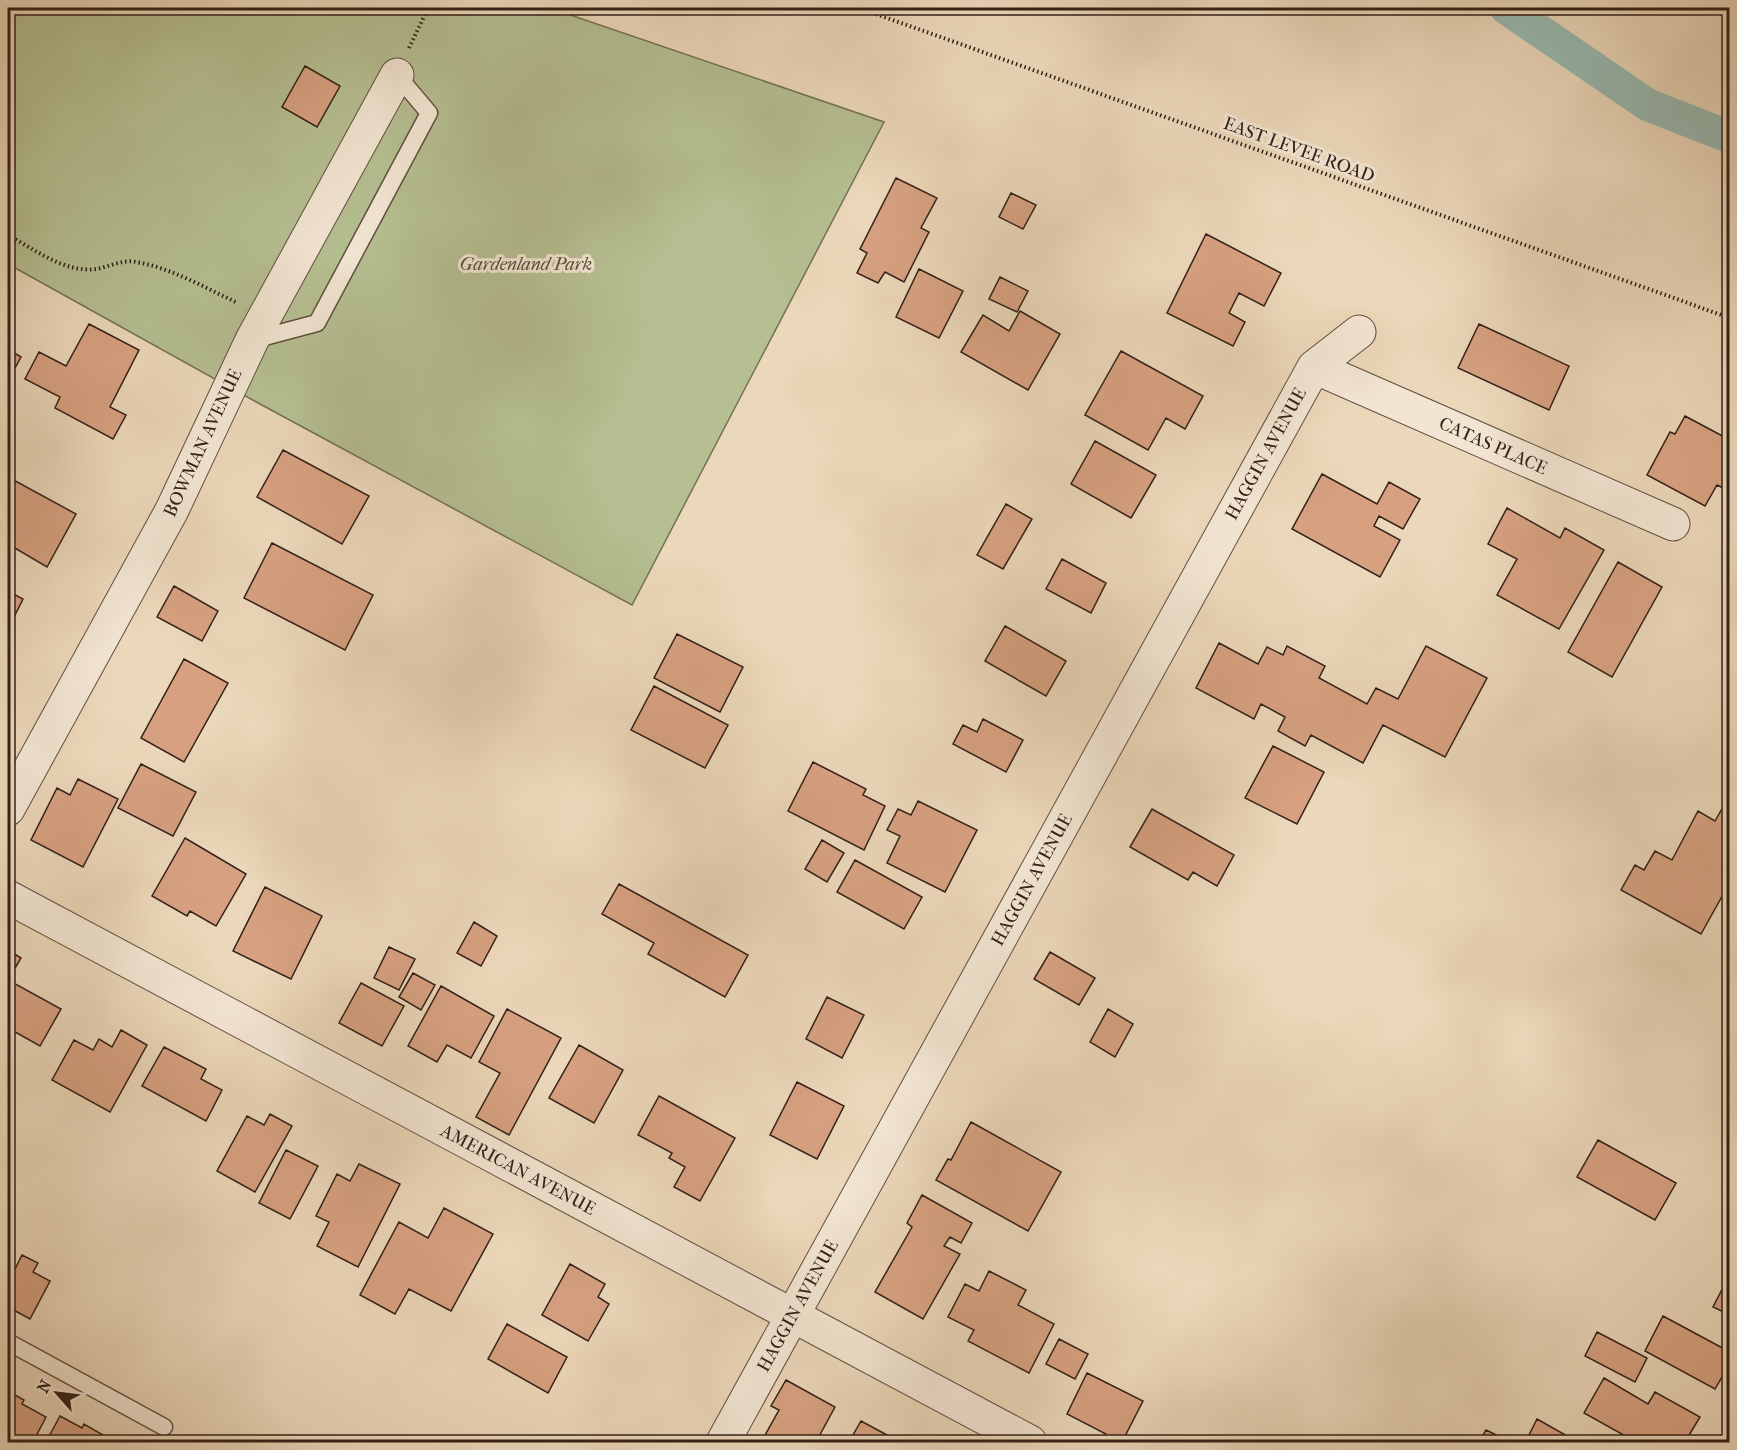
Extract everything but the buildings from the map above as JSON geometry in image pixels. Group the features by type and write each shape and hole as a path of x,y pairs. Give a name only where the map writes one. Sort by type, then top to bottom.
{"street":[{"name":"BOWMAN AVENUE","path":"8,809 172,510 258,329 397,75"},
{"name":"HAGGIN AVENUE","path":"723,1443 1314,367 1359,332"},
{"name":"CATAS PLACE","path":"1314,367 1673,524"},
{"name":"AMERICAN AVENUE","path":"8,897 1030,1443"}],"lane":[{"path":"258,329 317,323 429,113 397,75"},
{"path":"8,1342 164,1427"}],"path":[{"path":"397,75 428,8"},
{"name":"EAST LEVEE ROAD","path":"859,8 1730,318"},
{"path":"8,235 64,266 95,269 132,261 160,267 258,329"}],"green space":[{"name":"Gardenland Park","path":"8,8 550,8 884,122 632,605 260,404 8,264"}],"waterway":[{"path":"1506,8 1648,105 1730,137"}]}
